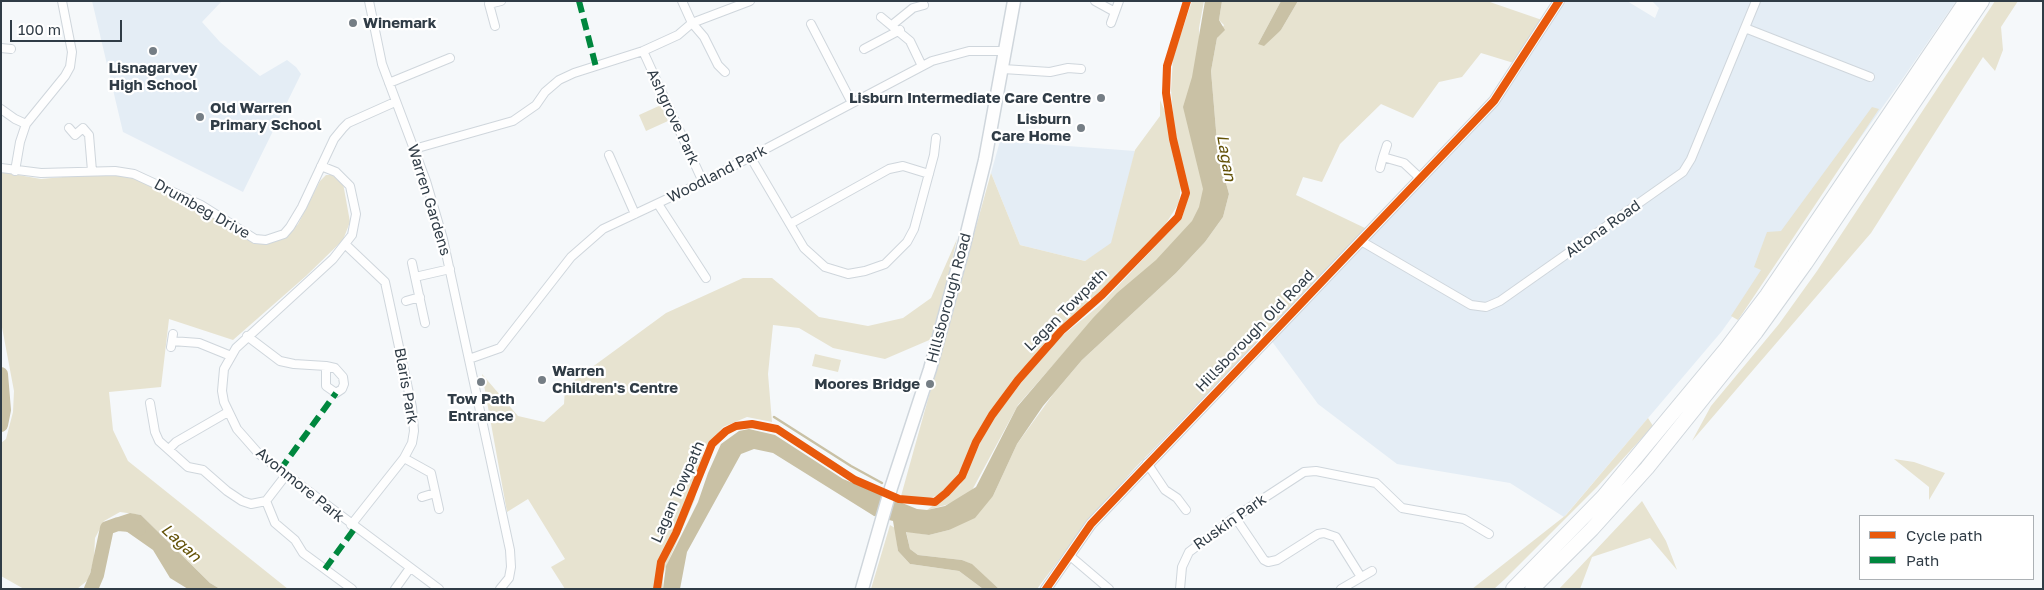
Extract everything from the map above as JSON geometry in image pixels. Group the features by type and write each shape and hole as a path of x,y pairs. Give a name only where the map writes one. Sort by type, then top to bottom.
{"highway":[{"name":"Hillsborough Road","path":"862,589 894,477 930,369 964,245 985,160 1014,1"},
{"path":"1513,589 1603,497 1726,349 1772,287 1966,1"},
{"path":"1532,589 1592,529 1647,468 1756,332 1805,264 1982,1"}],"street":[{"path":"15,171 20,142 26,124 65,76 70,67 72,52 62,1"},
{"name":"Warren Gardens","path":"368,1 389,83 433,203 450,269 510,550 511,567 509,578 500,589"},
{"path":"495,26 490,4 500,1"},
{"path":"682,1 692,23 704,37 718,65 725,72"},
{"path":"414,150 513,120 536,105 559,80 643,51 678,35 692,23 750,1"},
{"path":"1095,1 1115,12"},
{"path":"1111,23 1119,1"},
{"name":"Hillsborough Old Road","path":"1046,589 1091,524 1147,463 1494,101 1519,66 1559,1"},
{"name":"Altona Road","path":"1361,240 1471,305 1486,307 1500,301 1683,172 1691,159 1756,1"},
{"path":"892,25 899,17 921,5 920,15"},
{"path":"881,17 900,30 910,41 922,66"},
{"path":"812,24 852,103"},
{"path":"1745,28 1870,77"},
{"path":"864,49 900,30"},
{"path":"1,48 11,49"},
{"name":"Woodland Park","path":"469,359 500,348 565,264 586,241 603,230 751,158 922,66 954,54 986,50 1006,51"},
{"name":"Ashgrove Park","path":"643,51 703,182"},
{"path":"389,83 450,58"},
{"path":"1002,69 1050,72 1068,68 1082,69"},
{"name":"Drumbeg Drive","path":"1,168 41,173 115,171 134,174 201,205 255,238 266,240 284,234 290,227 302,207 334,139 348,123 395,102"},
{"path":"1,109 26,124"},
{"path":"69,128 75,135 83,128 89,136 92,171"},
{"path":"751,158 804,248 825,267 848,274 865,271 885,264 907,242 914,230 929,174 936,138"},
{"path":"1380,168 1387,145"},
{"path":"609,155 635,214"},
{"path":"1383,157 1404,163 1420,178"},
{"path":"320,166 336,172 350,186 356,214 355,227 346,245"},
{"path":"790,224 889,169 903,166 929,174"},
{"path":"658,204 706,278"},
{"name":"Avonmore Park","path":"346,245 247,336 231,356 222,379 224,402 238,428 259,454 351,525 439,589"},
{"name":"Blaris Park","path":"346,245 382,278 386,286 412,407 414,431 412,443 404,458 351,525"},
{"path":"412,263 426,323"},
{"path":"415,277 450,269"},
{"path":"406,301 420,297"},
{"path":"247,336 280,361 326,366"},
{"path":"172,341 199,343 231,356"},
{"path":"150,403 155,432 159,441 188,467 203,470 227,491 242,501 251,504 266,501 286,475"},
{"path":"169,449 176,442 228,412"},
{"path":"404,458 431,473 439,509"},
{"path":"1147,463 1164,490 1177,498 1186,510"},
{"name":"Ruskin Park","path":"1180,589 1182,567 1189,552 1235,517 1304,472 1316,471 1376,483 1388,491 1402,508 1464,519 1489,534"},
{"path":"422,497 436,493"},
{"path":"266,501 275,523 295,540 303,553 352,589"},
{"path":"1235,517 1264,560 1268,562 1277,560 1318,534 1330,534 1336,537 1361,577"},
{"path":"1069,555 1109,589"},
{"path":"395,589 410,568"},
{"path":"1341,589 1372,571"}],"shaded area":[{"name":"Old Warren Primary School","path":"92,1 222,1 202,22 220,42 260,76 287,60 296,67 301,74 243,192 123,132"},
{"path":"1192,1 1204,1 1199,28 1204,191 1198,215 1181,237 1153,266 1103,308 1018,405 970,494 946,505 927,510 960,485 990,423 1039,360 1057,340 1100,305 1182,218 1189,194 1175,136 1171,90 1173,58"},
{"name":"Lagan","path":"1205,1 1222,1 1219,20 1225,30 1217,38 1211,71 1218,154 1229,194 1223,217 1205,242 1176,273 1082,360 1043,406 1017,444 993,496 975,518 949,530 929,535 906,532 910,549 918,555 962,560 972,564 999,589 983,589 959,571 910,564 898,551 893,521 874,516 773,453 754,449 741,454 687,552 680,589 663,589 666,566 698,502 721,444 739,431 749,429 775,435 843,479 917,509 927,510 945,506 976,487 1017,407 1093,318 1117,293 1156,260 1192,221 1199,207 1203,189 1183,107 1192,77"},
{"path":"1222,1 1281,1 1258,44 1281,30 1298,1 1487,1 1542,20 1517,64 1481,53 1462,77 1439,82 1413,118 1381,104 1340,144 1322,182 1303,177 1296,195 1367,229 1134,469 1082,529 1037,589 999,589 971,564 962,560 918,555 910,549 906,531 929,535 949,530 993,496 1017,444 1054,393 1082,360 1176,273 1205,242 1223,217 1229,194 1218,154 1211,71 1217,38 1224,25 1219,20"},
{"path":"1281,1 1298,1 1281,30 1264,46 1258,44"},
{"path":"1559,1 1627,1 1655,18 1659,8 1652,1 1956,1 1899,84 1722,331 1564,517 1510,483 1397,464 1318,404 1268,336 1479,118"},
{"path":"1995,1 2018,1 2001,27 2003,50 1995,71 1983,57 1871,233 1692,441 1711,406 1779,324 1817,271"},
{"path":"1160,100 1167,116 1174,161 1181,185 1179,203 1165,225 1094,298 1096,301 1058,328 1032,358 988,416 959,473 939,495 927,499 901,496 991,173 1020,245 1085,261 1111,243 1135,150 1160,116"},
{"path":"661,105 668,121 646,131 639,115"},
{"path":"1872,107 1879,109 1738,320 1731,316 1761,270 1754,267 1767,232 1781,231"},
{"path":"1000,141 1135,151 1113,244 1085,261 1020,245 991,173"},
{"path":"1,172 41,179 96,174 125,176 142,181 203,209 247,237 283,238 298,224 320,181 326,175 334,175 343,183 350,222 343,240 306,276 233,340 169,319 161,387 109,392 113,430 128,461 288,589 220,589 210,583 141,515 120,512 104,521 95,538 94,559 88,580 77,589 24,589 1,576 1,443 6,439 13,412 14,391 1,322"},
{"path":"957,239 934,338 885,359 833,348 799,328 773,325 768,374 772,422 747,417 723,427 704,449 695,499 663,574 663,589 565,589 551,567 565,559 528,499 507,512 482,374 518,416 544,422 564,404 565,387 666,313 743,278 772,278 819,317 868,326 903,318 931,298"},
{"path":"815,354 841,360 838,372 812,366"},
{"path":"1648,418 1653,426 1597,487 1505,579 1494,589 1472,589 1566,515"},
{"path":"1894,459 1914,462 1945,473 1929,500 1929,487"},
{"path":"1642,501 1666,541 1677,570 1650,538 1592,557 1580,589 1559,589"},
{"path":"130,513 141,515 210,583 220,589 188,589 170,578 153,550 123,529 118,517"},
{"path":"890,525 895,528 898,551 910,564 959,571 983,589 871,589"}],"waterway":[{"name":"Lagan","path":"1,374 4,410 1,425"},
{"path":"774,417 851,466 882,483"},
{"name":"Lagan","path":"91,589 97,575 107,528 118,524 130,525 139,529"}],"marked path":[{"path":"579,1 596,67"},
{"path":"280,470 336,393"},
{"path":"325,569 355,528"}],"cycle path":[{"name":"Lagan Towpath","path":"657,589 661,562 676,533 712,444 726,431 736,426 752,424 777,429 855,480 899,499 935,502 962,476 976,442 992,415 1018,380 1061,331 1102,295 1178,217 1186,193 1173,139 1166,93 1167,66 1187,1"},
{"path":"1046,589 1091,524 1494,101 1559,1"}],"place":[{"name":"Winemark","path":"353,23"},
{"name":"Lisnagarvey High School","path":"153,51"},
{"name":"Lisburn Intermediate Care Centre","path":"1101,98"},
{"name":"Old Warren Primary School","path":"200,117"},
{"name":"Lisburn Care Home","path":"1081,128"},
{"name":"Warren Children's Centre","path":"542,380"},
{"name":"Tow Path Entrance","path":"481,382"},
{"name":"Moores Bridge","path":"930,384"}]}
